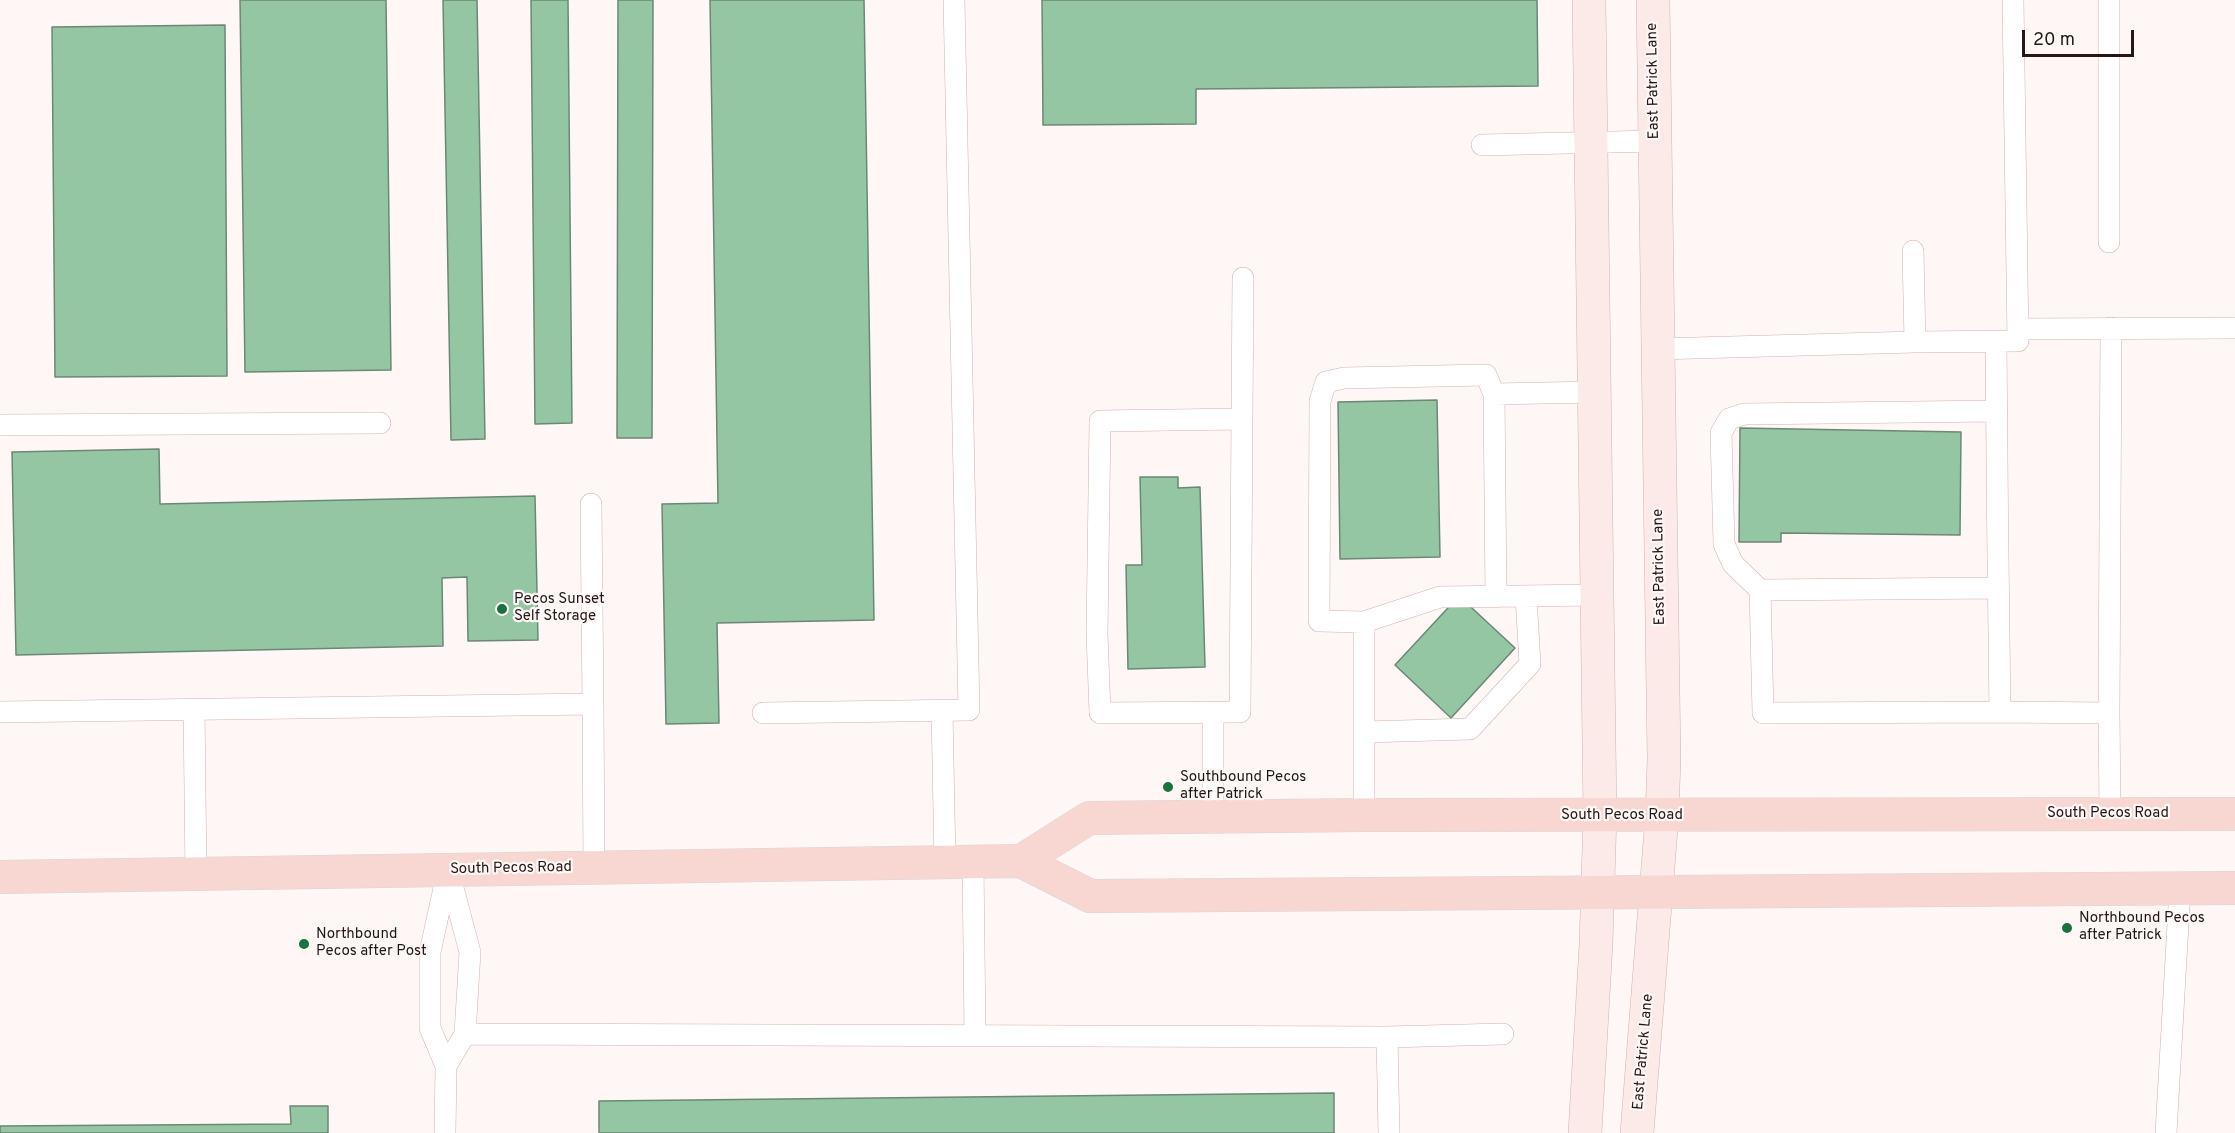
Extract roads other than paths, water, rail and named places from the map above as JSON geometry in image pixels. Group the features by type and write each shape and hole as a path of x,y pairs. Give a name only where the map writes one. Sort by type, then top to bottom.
{"main road":[{"path":"1585,1133 1600,815 1589,0"},
{"name":"East Patrick Lane","path":"1637,1133 1662,816 1664,759 1653,0"},
{"name":"South Pecos Road","path":"1022,861 1089,818 1365,815 2235,814"},
{"name":"South Pecos Road","path":"0,877 1022,861 1090,896 2235,888"}],"lane":[{"path":"763,714 969,710 954,0"},
{"path":"1657,349 2018,341 2013,0"},
{"path":"2109,0 2109,242"},
{"path":"1482,145 1655,141"},
{"path":"1913,251 1915,342"},
{"path":"1242,419 1100,421 1097,634 1100,714 1240,712 1243,278"},
{"path":"2110,814 2111,328"},
{"path":"2018,329 2235,328"},
{"path":"1996,341 2000,712"},
{"path":"1496,597 1494,394 1485,375 1344,378 1326,382 1320,401 1319,621 1365,622 1440,597 1496,597 1597,595"},
{"path":"1494,394 1595,392"},
{"path":"1996,411 1744,414 1729,419 1721,433 1724,544 1733,564 1760,590 1998,588"},
{"path":"0,425 380,423"},
{"path":"591,504 594,868"},
{"path":"1760,590 1763,713 2109,713"},
{"path":"1365,732 1470,729 1530,664 1526,596"},
{"path":"1365,622 1365,815"},
{"path":"0,712 593,704"},
{"path":"194,709 196,874"},
{"path":"942,711 975,1036"},
{"path":"1213,713 1213,817"},
{"path":"446,1066 465,1034 470,952 448,870"},
{"path":"445,1133 446,1066 430,1028 430,952 448,870"},
{"path":"2166,1133 2180,889"},
{"path":"465,1034 1387,1037 1503,1034"},
{"path":"1387,1037 1389,1133"}],"place":[{"name":"Pecos Sunset Self Storage","path":"502,609"},
{"name":"Southbound Pecos after Patrick","path":"1168,787"},
{"name":"Northbound Pecos after Patrick","path":"2067,928"},
{"name":"Northbound Pecos after Post","path":"304,944"}]}
